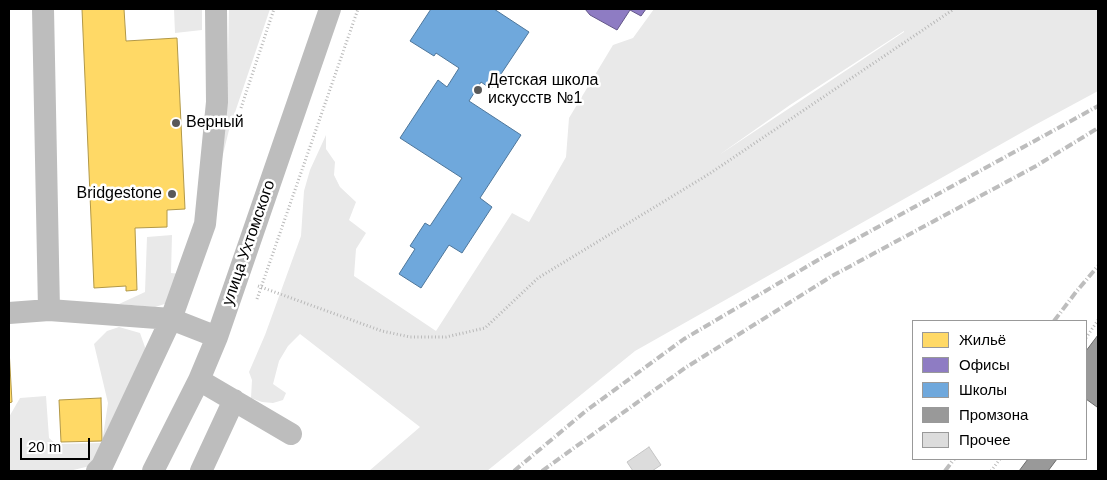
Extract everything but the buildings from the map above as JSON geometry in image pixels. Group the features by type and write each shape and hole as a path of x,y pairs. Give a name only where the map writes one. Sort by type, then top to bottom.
{"street":[{"path":"42,9 49,310"},
{"path":"97,471 102,466 172,319 205,224 217,102 216,9"},
{"name":"улица Ухтомского","path":"153,471 199,380 217,336 330,9"},
{"path":"9,313 49,310 172,319 217,336"},
{"path":"199,380 291,434"},
{"path":"201,471 234,400"}],"path":[{"path":"237,279 382,331 410,337 446,337 484,328 538,278 708,174 954,9"},
{"path":"1087,336 1098,320"},
{"path":"990,471 999,460"}],"shaded area":[{"path":"174,9 202,9 202,30 175,33"},
{"path":"229,9 270,9 229,130 209,211 227,104"},
{"path":"654,9 1098,9 1098,91 635,351 487,471 369,471 420,427 300,334 288,346 279,361 273,384 286,393 283,400 273,403 251,398 252,380 249,372 265,335 301,236 304,191 310,170 326,135 326,149 335,162 334,175 340,187 356,202 349,220 366,233 356,249 354,276 436,331 512,213 529,222 566,157 569,118 613,45 633,38","holes":["904,32 719,155 790,105"]},
{"path":"172,235 171,273 180,274 171,302 155,307 119,304 145,292 147,237"},
{"path":"119,327 140,333 146,350 105,446 90,466 69,471 9,470 9,417 20,398 46,396 49,438 56,444 102,443 108,403 94,344 107,331"}],"railway":[{"path":"514,471 587,410 684,339 818,260 1098,106"},
{"path":"542,471 685,368 832,276 1036,166 1098,128"},
{"path":"1055,320 1098,266"},
{"path":"945,471 953,460"}],"place":[{"name":"Детская школа искусств №1","path":"478,90"},
{"name":"Верный","path":"176,123"},
{"name":"Bridgestone","path":"172,194"}]}
